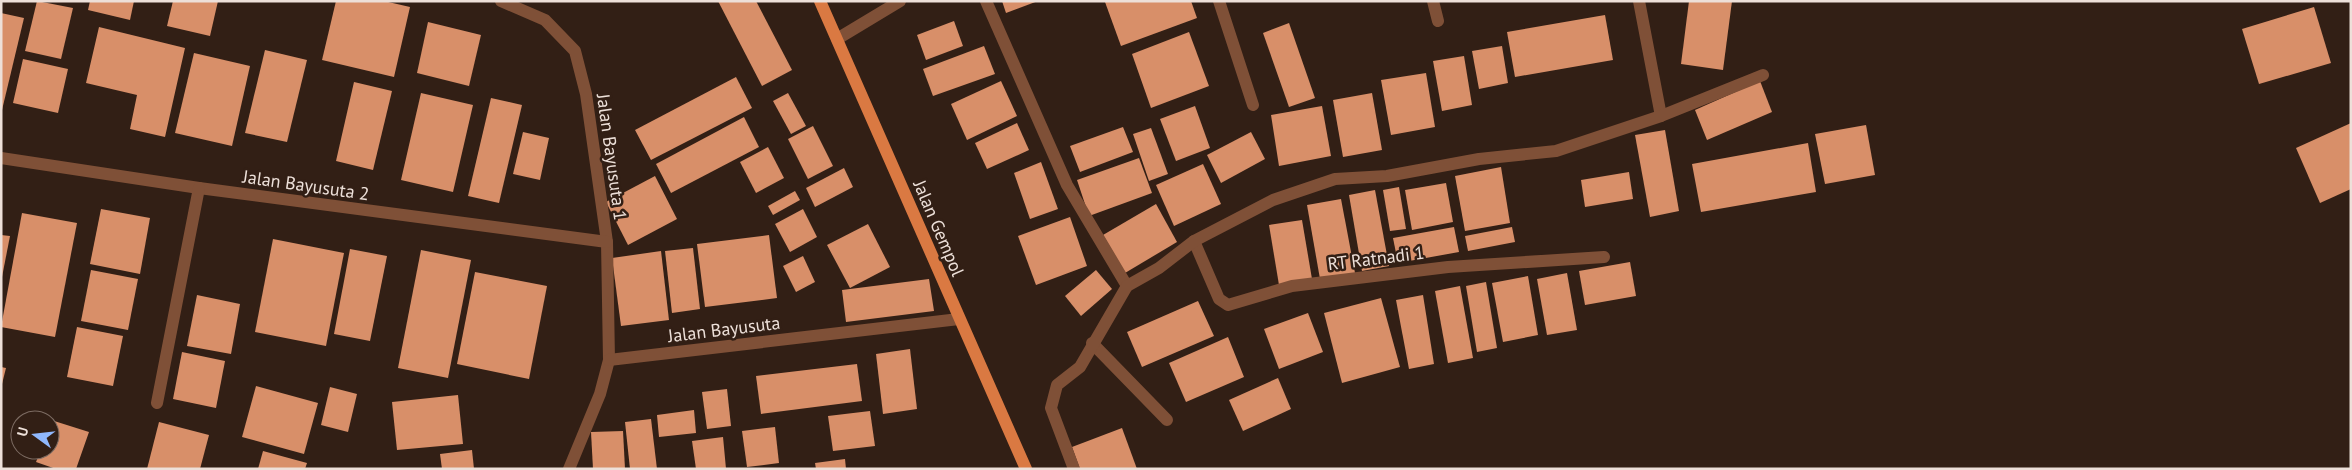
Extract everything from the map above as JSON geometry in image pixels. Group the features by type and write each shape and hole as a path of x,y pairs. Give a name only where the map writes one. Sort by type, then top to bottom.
{"main road":[{"name":"Jalan Gempol","path":"820,1 838,38 1026,469"}],"street":[{"name":"Jalan Bayusuta 1","path":"501,1 546,20 575,52 586,94 607,242 609,360"},
{"path":"838,38 900,1"},
{"path":"986,1 1067,185 1127,286"},
{"path":"1219,1 1253,105"},
{"path":"1433,1 1438,21"},
{"path":"1639,1 1661,116"},
{"path":"1074,469 1051,408 1057,385 1080,367 1092,343 1127,286 1159,268 1194,241 1273,200 1335,180 1387,176 1480,159 1556,151 1661,116 1763,75"},
{"name":"Jalan Bayusuta 2","path":"1,158 199,188 607,242"},
{"path":"158,403 199,188"},
{"name":"RT Ratnadi 1","path":"1194,241 1219,299 1228,305 1292,286 1448,267 1604,256"},
{"name":"Jalan Bayusuta","path":"609,360 959,319"},
{"path":"1092,343 1167,420"},
{"path":"569,469 600,394 609,360"}],"building":[{"path":"37,1 73,8 61,59 25,51"},
{"path":"90,1 134,1 130,20 88,10"},
{"path":"173,1 218,1 210,36 167,26"},
{"path":"336,1 384,1 410,7 394,77 322,60"},
{"path":"718,1 756,1 792,70 762,86"},
{"path":"1002,1 1038,1 1006,13"},
{"path":"1191,1 1197,18 1121,46 1105,2"},
{"path":"1689,1 1732,1 1723,70 1681,64"},
{"path":"2314,7 2331,63 2259,84 2242,29"},
{"path":"1,13 24,18 2,110 1,110"},
{"path":"1605,15 1613,60 1515,77 1507,32"},
{"path":"954,21 963,46 926,60 917,35"},
{"path":"428,22 481,35 469,86 417,73"},
{"path":"1289,23 1315,98 1289,107 1263,33"},
{"path":"99,27 185,48 165,137 130,129 137,95 86,83"},
{"path":"1189,32 1209,86 1151,108 1132,54"},
{"path":"984,46 995,74 933,96 923,69"},
{"path":"1502,46 1508,83 1479,89 1472,51"},
{"path":"265,50 307,60 287,142 245,133"},
{"path":"194,53 250,66 232,146 175,133"},
{"path":"1464,56 1472,105 1442,111 1433,61"},
{"path":"23,59 68,69 58,113 13,103"},
{"path":"1426,73 1435,127 1391,135 1381,80"},
{"path":"736,77 752,108 651,160 635,130"},
{"path":"1001,81 1017,116 967,140 951,104"},
{"path":"1760,81 1772,112 1707,140 1695,110"},
{"path":"354,82 392,91 373,170 336,161"},
{"path":"421,93 473,105 453,192 401,180"},
{"path":"788,93 806,126 791,134 773,101"},
{"path":"1372,93 1382,150 1343,157 1333,100"},
{"path":"491,98 522,105 499,203 468,196"},
{"path":"1195,106 1210,148 1176,161 1160,119"},
{"path":"1322,106 1331,156 1279,166 1271,115"},
{"path":"744,117 759,147 671,193 656,164"},
{"path":"1017,123 1029,150 987,169 975,143"},
{"path":"2351,123 2351,189 2320,203 2296,148"},
{"path":"1866,125 1875,175 1825,184 1815,134"},
{"path":"813,126 833,166 808,179 788,139"},
{"path":"1123,127 1133,152 1080,172 1070,146"},
{"path":"1151,128 1168,174 1149,181 1133,134"},
{"path":"1665,130 1679,211 1650,217 1635,135"},
{"path":"523,132 549,138 540,180 513,174"},
{"path":"1251,132 1265,159 1221,183 1207,155"},
{"path":"1808,143 1816,192 1701,212 1692,164"},
{"path":"768,147 784,178 756,193 740,162"},
{"path":"1139,158 1152,193 1089,216 1077,180"},
{"path":"1041,162 1058,209 1030,219 1014,173"},
{"path":"1203,164 1221,204 1174,226 1156,185"},
{"path":"1501,167 1510,223 1465,231 1455,176"},
{"path":"844,168 853,187 815,207 806,188"},
{"path":"1629,172 1633,199 1585,207 1581,180"},
{"path":"655,176 677,219 628,245 606,202"},
{"path":"1446,183 1453,222 1412,230 1405,190"},
{"path":"1399,187 1406,229 1390,231 1383,190"},
{"path":"1375,190 1389,266 1362,271 1349,195"},
{"path":"795,191 800,200 773,215 768,206"},
{"path":"1341,199 1355,273 1320,279 1307,205"},
{"path":"1156,204 1177,242 1125,273 1103,235"},
{"path":"101,209 150,218 140,274 90,264"},
{"path":"803,209 817,237 790,252 775,224"},
{"path":"22,213 77,223 55,337 1,327"},
{"path":"1070,217 1087,266 1036,285 1018,236"},
{"path":"1302,220 1312,279 1279,285 1269,225"},
{"path":"868,224 890,267 850,288 827,245"},
{"path":"1454,227 1459,252 1398,263 1393,238"},
{"path":"1512,227 1515,242 1468,251 1465,236"},
{"path":"1,235 10,236 2,277 1,277"},
{"path":"769,235 777,298 705,307 697,244"},
{"path":"273,239 344,253 326,346 255,332"},
{"path":"693,248 700,309 672,313 665,251"},
{"path":"350,249 387,256 370,341 334,334"},
{"path":"421,250 471,260 448,378 398,368"},
{"path":"661,251 669,320 621,326 612,258"},
{"path":"803,256 815,282 796,292 783,266"},
{"path":"1630,262 1636,296 1585,305 1579,271"},
{"path":"91,270 138,279 128,330 81,321"},
{"path":"1096,270 1112,289 1081,316 1065,296"},
{"path":"475,272 547,286 529,379 457,364"},
{"path":"1567,273 1577,330 1547,335 1537,279"},
{"path":"1528,276 1538,335 1503,342 1492,283"},
{"path":"929,279 934,311 846,322 842,290"},
{"path":"1486,282 1497,348 1477,352 1466,286"},
{"path":"1460,286 1473,358 1448,363 1435,291"},
{"path":"197,295 240,304 231,354 187,346"},
{"path":"1423,295 1434,364 1409,369 1396,300"},
{"path":"1381,298 1400,367 1342,383 1324,313"},
{"path":"1198,301 1214,336 1142,367 1127,332"},
{"path":"1308,313 1323,352 1279,369 1264,329"},
{"path":"77,327 123,336 113,386 67,377"},
{"path":"1228,337 1244,377 1186,402 1169,363"},
{"path":"910,349 917,409 883,414 876,354"},
{"path":"182,352 225,361 216,408 173,399"},
{"path":"857,364 862,401 761,414 756,376"},
{"path":"1,367 6,368 2,384 1,384"},
{"path":"1278,378 1291,409 1243,431 1229,400"},
{"path":"256,386 318,403 304,454 242,437"},
{"path":"330,387 357,394 348,432 321,425"},
{"path":"727,389 731,426 707,429 702,392"},
{"path":"458,395 463,444 397,450 392,402"},
{"path":"694,410 696,433 659,437 657,415"},
{"path":"870,411 875,446 833,451 828,416"},
{"path":"651,419 657,469 630,469 625,422"},
{"path":"159,422 209,435 200,469 147,469"},
{"path":"60,423 89,432 76,469 56,469 36,462 37,460 60,460"},
{"path":"775,427 779,463 747,467 742,431"},
{"path":"1122,428 1137,469 1080,469 1072,447"},
{"path":"623,431 625,469 593,469 591,432"},
{"path":"723,437 726,469 696,469 692,441"},
{"path":"472,450 474,469 442,469 440,454"},
{"path":"263,451 307,463 305,469 258,469"},
{"path":"845,459 846,469 816,469 815,463"}]}
